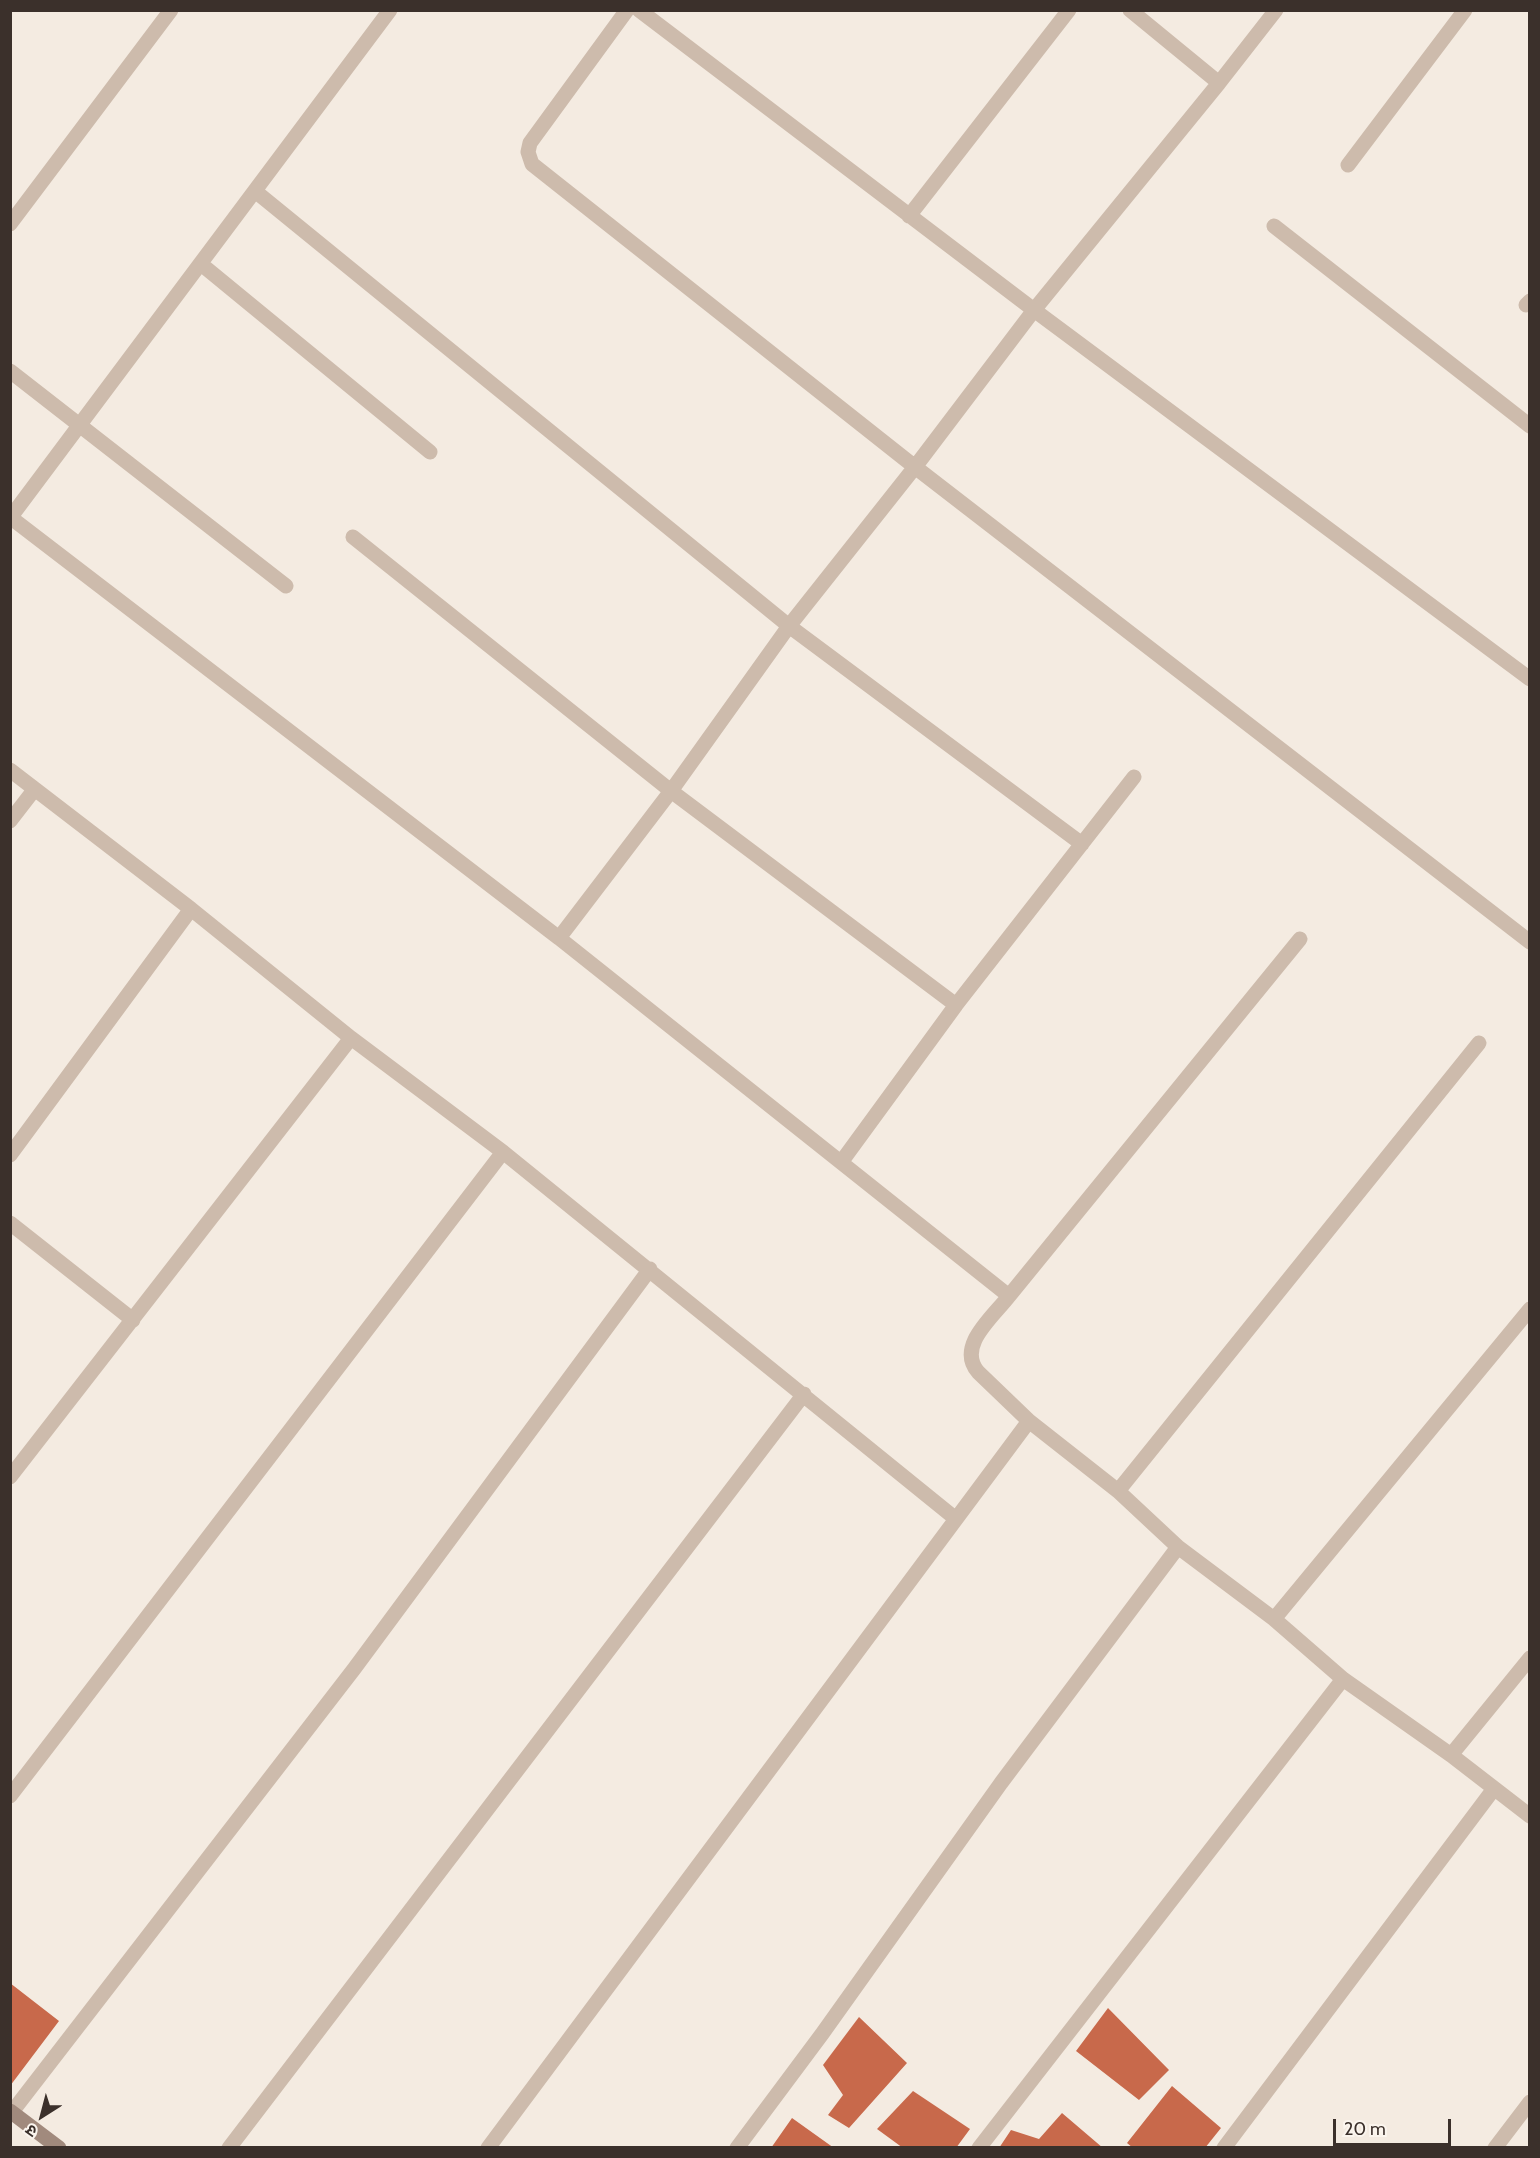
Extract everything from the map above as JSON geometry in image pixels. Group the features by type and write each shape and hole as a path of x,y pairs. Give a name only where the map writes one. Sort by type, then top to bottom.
{"street":[{"path":"10,224 171,10"},
{"path":"390,10 11,517 560,938 1009,1296"},
{"path":"627,10 530,143 528,152 532,164 915,467 1530,942"},
{"path":"639,10 1034,310 1530,679"},
{"path":"909,216 1069,10"},
{"path":"1130,10 1219,83"},
{"path":"560,938 671,791 789,626 915,467 1034,310 1276,10"},
{"path":"1348,165 1465,10"},
{"path":"255,191 789,626 1082,844"},
{"path":"1274,226 1530,426"},
{"path":"201,264 430,452"},
{"path":"10,371 286,586"},
{"path":"353,537 671,791 956,1005"},
{"path":"10,770 191,909 351,1038 503,1152 956,1519"},
{"path":"842,1161 956,1005 1134,777"},
{"path":"10,821 34,790"},
{"path":"10,1155 191,909"},
{"path":"1300,939 1009,1296 972,1344 969,1354 971,1364 1029,1421 1118,1491 1178,1547 1274,1619 1343,1679 1452,1755 1493,1790 1530,1816"},
{"path":"10,1477 351,1038"},
{"path":"1118,1491 1479,1043"},
{"path":"10,1796 503,1152"},
{"path":"10,1223 134,1320"},
{"path":"59,2148 11,2111 354,1669 650,1269"},
{"path":"1274,1619 1530,1310"},
{"path":"229,2148 804,1394"},
{"path":"488,2148 1029,1421"},
{"path":"737,2148 822,2034 1001,1783 1178,1547"},
{"path":"1452,1755 1530,1658"},
{"path":"979,2148 1343,1679"},
{"path":"1224,2148 1493,1790"},
{"path":"1495,2148 1530,2102"}],"building":[{"path":"10,1983 59,2021 10,2086"},
{"path":"1108,2008 1169,2070 1139,2100 1076,2051"},
{"path":"859,2017 907,2063 849,2128 828,2115 843,2095 823,2065"},
{"path":"1172,2086 1221,2128 1205,2148 1133,2148 1127,2143"},
{"path":"913,2091 970,2129 956,2148 903,2148 877,2129"},
{"path":"1062,2113 1103,2148 999,2148 1011,2130 1039,2139"},
{"path":"792,2118 834,2148 771,2148"}]}
